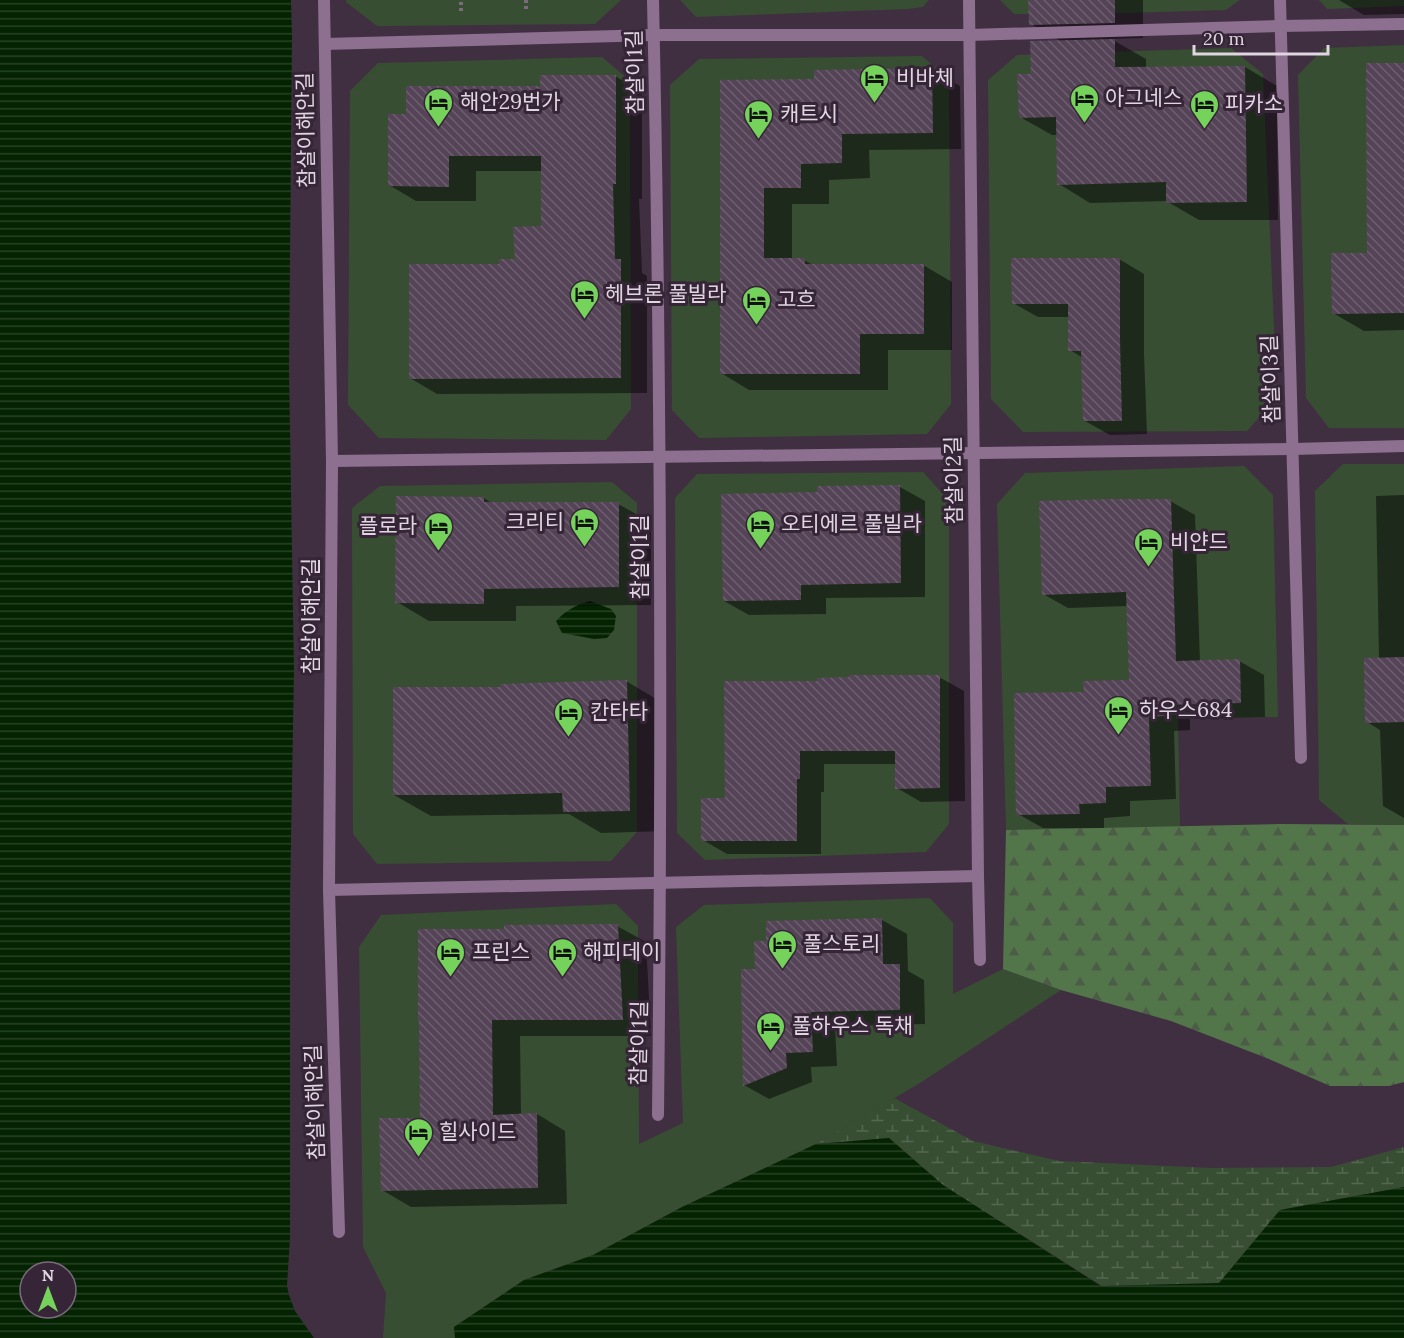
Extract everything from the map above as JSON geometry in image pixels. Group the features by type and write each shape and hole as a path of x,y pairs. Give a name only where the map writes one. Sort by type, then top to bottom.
{"street":[{"name":"참살이해안길","path":"324,0 332,461 329,890 339,1232"},
{"name":"참살이1길","path":"653,0 659,456 658,1115"},
{"name":"참살이2길","path":"969,0 980,960"},
{"name":"참살이3길","path":"1280,0 1300,758"},
{"path":"325,44 654,35 969,35 1404,24"},
{"path":"332,461 1404,446"},
{"path":"329,890 978,876"}],"green space":[{"path":"346,0 621,0 595,24 377,26"},
{"path":"680,0 929,0 923,7 907,9 696,17"},
{"path":"1000,0 1240,0 1226,10 1014,14"},
{"path":"1319,0 1404,0 1404,6 1327,9"},
{"path":"1404,45 1404,428 1329,428 1306,398 1298,75 1324,48"},
{"path":"1231,48 1263,74 1277,397 1247,431 1023,432 991,399 988,80 1017,55"},
{"path":"922,56 949,79 951,404 927,434 699,438 672,410 670,85 699,59"},
{"path":"602,57 630,81 631,409 606,440 379,438 348,405 350,91 378,63"},
{"path":"1343,464 1404,464 1404,825 1348,824 1319,800 1315,491"},
{"path":"1244,466 1273,495 1278,717 1178,719 1180,827 1006,830 997,504 1025,473"},
{"path":"923,472 949,501 949,824 926,852 705,860 677,833 675,498 697,474"},
{"path":"612,482 637,503 637,832 611,861 377,864 353,834 352,508 380,486"},
{"path":"1280,824 1404,825 1404,1082 1389,1086 1330,1086 1269,1059 1171,1021 1061,990 1003,969 1006,830"},
{"path":"930,898 953,923 953,994 1003,969 1061,990 920,1083 816,1144 682,1207 593,1255 524,1280 454,1327 455,1338 383,1338 386,1293 363,1247 359,947 381,915 616,904 638,926 639,1144 683,1123 676,927 704,905"},
{"path":"894,1098 973,1141 1059,1161 1211,1168 1331,1167 1404,1147 1404,1187 1280,1210 1219,1283 1102,1286 943,1185 889,1138 816,1144"}],"shaded area":[{"path":"0,0 291,0 289,370 294,671 290,898 290,1238 287,1286 295,1311 314,1338 0,1338"},
{"path":"590,601 611,609 616,616 614,630 607,638 594,639 562,633 556,621 572,608"},
{"path":"889,1138 943,1185 1101,1286 1219,1283 1280,1210 1404,1187 1404,1338 455,1338 454,1327 524,1280 593,1255 682,1207 816,1144"}],"building":[{"path":"1028,0 1115,0 1115,23 1029,25"},
{"path":"1115,39 1115,67 1245,66 1247,202 1166,203 1166,182 1057,185 1056,117 1019,118 1017,74 1031,74 1030,41"},
{"path":"1366,63 1404,63 1404,313 1332,314 1331,253 1367,253"},
{"path":"932,68 933,133 842,134 842,163 801,164 801,188 764,188 764,258 805,258 805,264 924,264 924,334 860,334 860,374 720,374 720,80 814,79 814,70"},
{"path":"540,75 616,75 616,184 613,184 615,259 621,259 621,378 409,379 409,264 499,264 499,259 515,259 513,227 541,226 541,156 449,156 449,187 388,186 388,114 406,114 406,86 540,86"},
{"path":"1011,258 1120,258 1122,421 1083,421 1081,351 1068,351 1068,304 1012,304"},
{"path":"900,485 901,583 801,585 801,600 723,601 721,494 817,492 817,486"},
{"path":"396,496 484,497 484,502 619,502 619,587 484,589 484,604 395,603"},
{"path":"1171,499 1176,661 1240,659 1241,703 1165,705 1165,716 1149,717 1151,786 1106,787 1106,803 1079,804 1080,814 1016,815 1014,693 1084,692 1083,681 1129,680 1126,592 1042,595 1039,501"},
{"path":"1404,657 1404,722 1365,723 1364,658"},
{"path":"849,675 940,675 940,788 895,789 895,751 800,751 800,779 797,779 797,841 701,841 701,798 725,798 724,681 817,681 817,678 849,677"},
{"path":"627,680 630,811 563,812 562,793 393,795 393,687 501,687 500,684"},
{"path":"882,918 883,964 900,964 900,1010 811,1012 813,1052 786,1053 787,1068 743,1086 741,969 755,969 754,941 766,941 766,921"},
{"path":"618,924 623,1020 492,1020 493,1115 537,1113 538,1188 381,1191 379,1118 420,1118 418,929 504,929 504,925"}],"place":[{"name":"비바체","path":"875,104"},
{"name":"아그네스","path":"1084,124"},
{"name":"해안29번가","path":"439,128"},
{"name":"피카소","path":"1204,130"},
{"name":"캐트시","path":"759,140"},
{"name":"헤브론 풀빌라","path":"584,320"},
{"name":"고흐","path":"756,326"},
{"name":"크리티","path":"585,548"},
{"name":"오티에르 풀빌라","path":"760,550"},
{"name":"플로라","path":"438,552"},
{"name":"비얀드","path":"1149,568"},
{"name":"하우스684","path":"1118,736"},
{"name":"칸타타","path":"569,738"},
{"name":"풀스토리","path":"782,970"},
{"name":"프린스","path":"451,978"},
{"name":"해피데이","path":"562,978"},
{"name":"풀하우스 독채","path":"771,1052"},
{"name":"힐사이드","path":"418,1158"}]}
